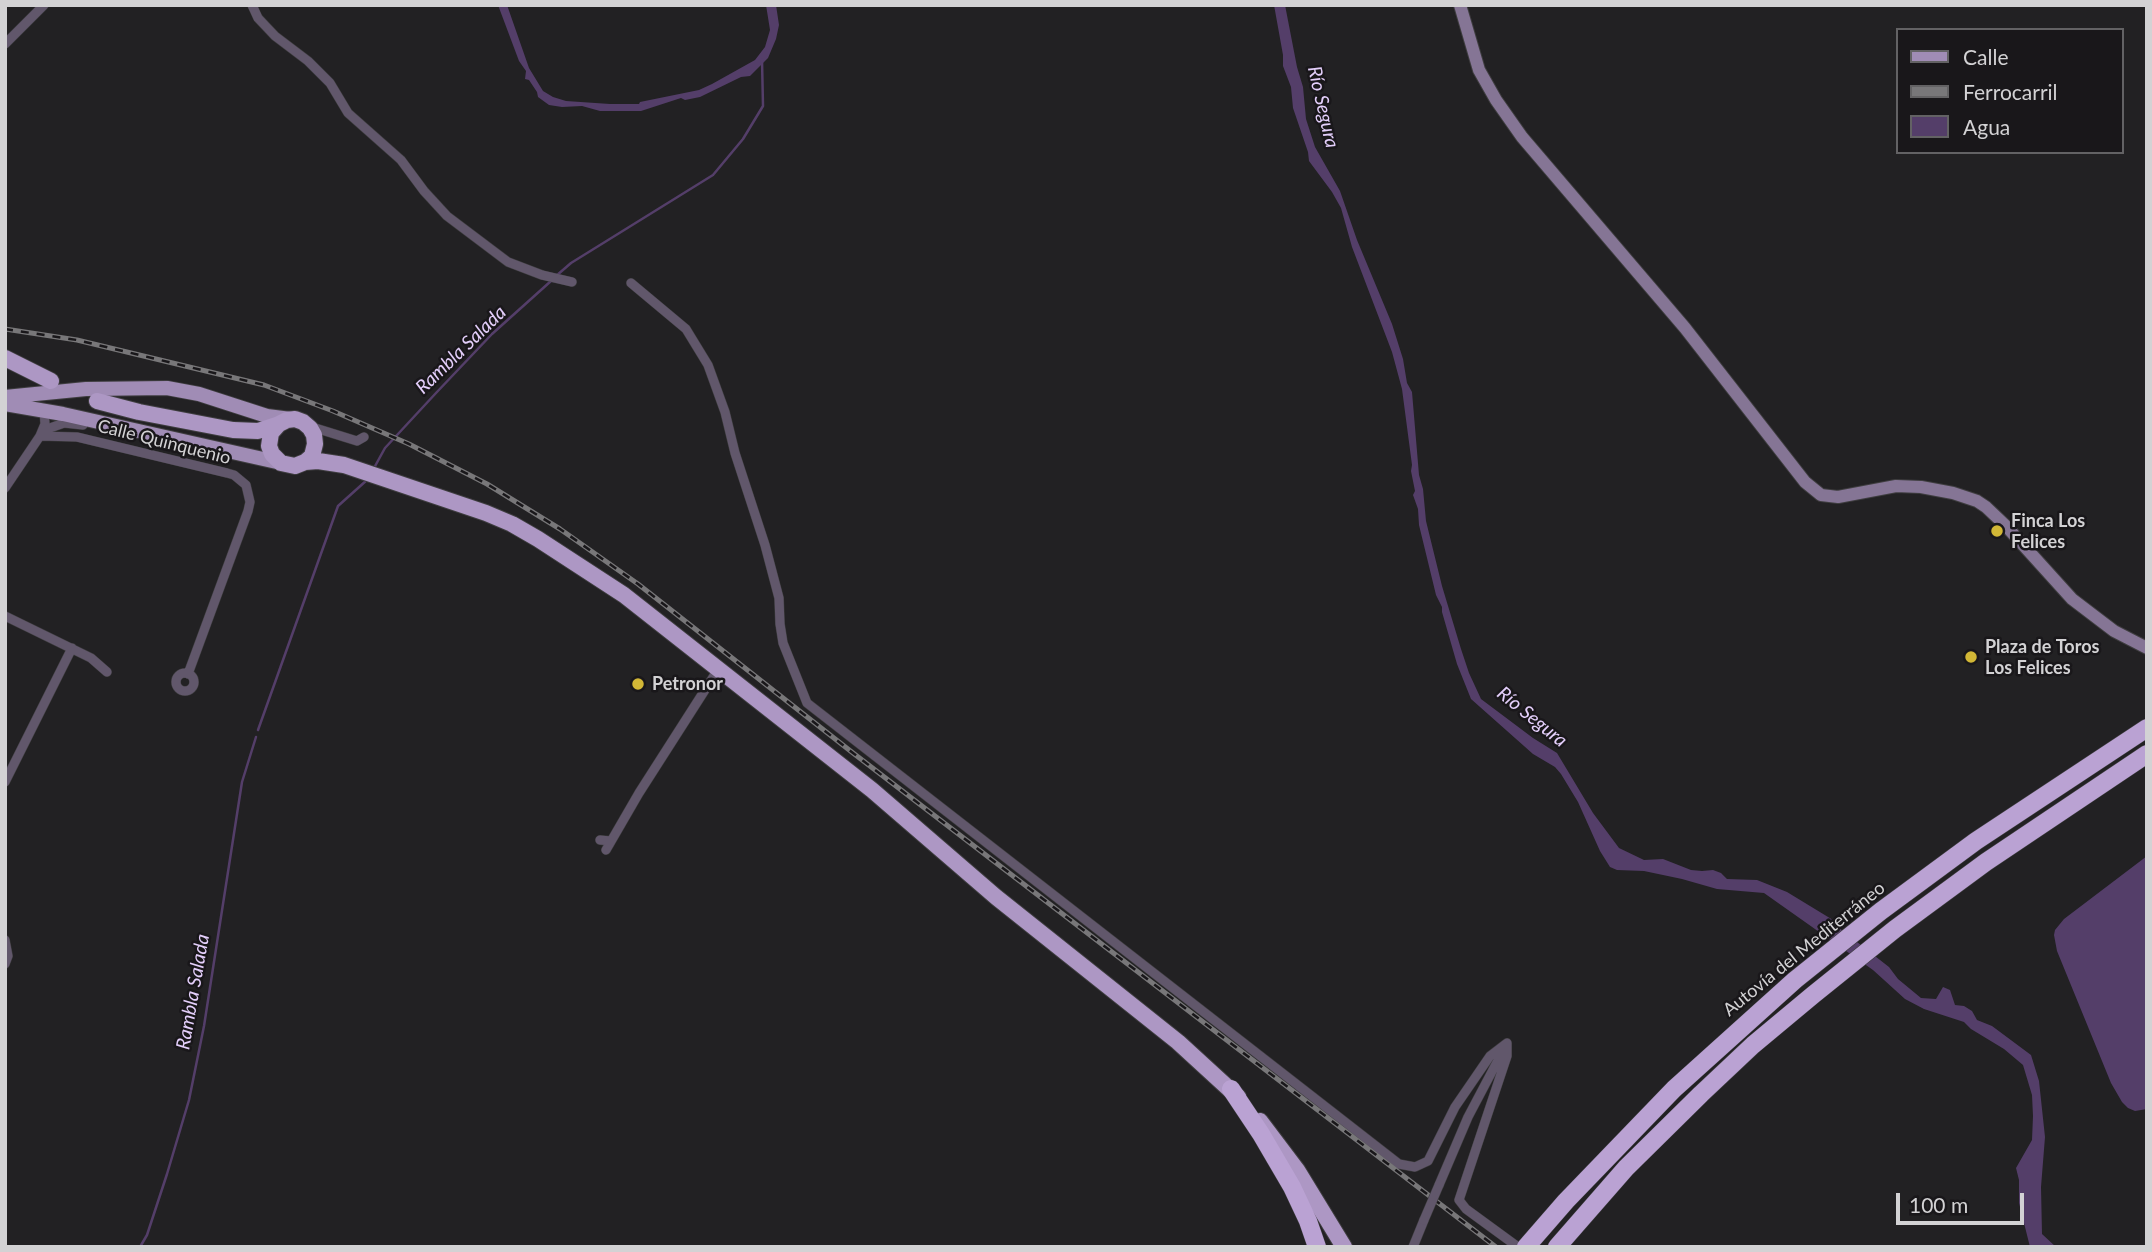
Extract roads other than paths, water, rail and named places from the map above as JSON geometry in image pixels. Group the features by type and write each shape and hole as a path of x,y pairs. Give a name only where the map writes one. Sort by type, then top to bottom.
{"highway":[{"path":"5,358 49,387"},
{"path":"97,401 233,430 258,431 285,421 299,420 320,438 329,456 350,467"},
{"path":"276,459 269,446 269,438 273,430 285,421"},
{"path":"233,430 257,442 276,459 295,466 305,462 322,461 350,467 486,513 524,531 624,595 872,790 1003,903 1165,1031 1231,1090 1297,1170 1341,1244"},
{"path":"305,462 314,452 320,438"},
{"name":"Autovía del Mediterráneo","path":"1526,1247 1566,1201 1674,1089 1795,980 1881,911 1976,841 2147,728"},
{"path":"1557,1247 1626,1168 1753,1045 1895,929 1986,862 2147,754"},
{"path":"1231,1090 1284,1172 1303,1209 1317,1247"}],"main road":[{"path":"1460,5 1479,70 1522,137 1685,328 1805,482 1821,495 1838,497 1896,486 1921,487 1977,501 2006,526 2072,598 2114,631 2147,649"},
{"path":"44,410 41,401 49,387"},
{"path":"5,397 49,387 167,388 208,396 285,421"},
{"path":"5,404 276,459"},
{"path":"2130,640 2147,635"}],"street":[{"path":"5,44 44,5"},
{"path":"252,5 258,18 330,83 348,113 401,160 447,216 508,262 542,275 572,282"},
{"path":"631,283 686,330 708,365 725,412 772,572 779,598 783,643 807,703 819,714 1399,1164 1415,1167 1428,1161 1455,1107 1490,1056 1507,1043"},
{"path":"21,407 36,417 40,425 40,436"},
{"path":"5,488 40,436 45,424 44,410"},
{"path":"40,436 50,428 64,423 162,437"},
{"name":"Calle Quinquenio","path":"40,436 77,437 227,473 246,485 250,502 248,511 188,674"},
{"path":"320,438 358,441 364,437"},
{"path":"5,615 91,657 107,672"},
{"path":"5,782 72,648"},
{"path":"600,840 609,846 639,793 719,668"},
{"path":"5,940 8,956 5,964"},
{"path":"1413,1247 1468,1117 1507,1043"},
{"path":"1507,1043 1507,1056 1459,1200 1466,1209 1518,1247"}],"water":[{"path":"498,5 507,5 529,68 543,91 566,101 639,104 699,90 755,60 765,47 770,30 766,5 776,5 779,25 768,58 750,76 741,77 700,97 685,100 681,98 641,111 600,111 582,106 549,105 538,97 529,80 525,79 526,71 519,61"},
{"path":"1274,5 1285,5 1303,87 1306,119 1315,147 1340,191 1403,359 1407,383 1412,392 1426,521 1461,649 1481,699 1557,753 1593,813 1619,848 1644,860 1663,859 1691,870 1713,870 1727,879 1757,880 1787,892 1833,920 1921,998 1936,999 1943,987 1950,990 1955,1005 1972,1011 1977,1020 1992,1026 2031,1055 2039,1081 2045,1137 2041,1187 2042,1234 2056,1247 2030,1247 2019,1203 2016,1168 2032,1140 2033,1116 2032,1095 2023,1065 1964,1022 1924,1009 1905,999 1873,970 1764,893 1717,889 1644,871 1617,870 1610,867 1561,774 1555,767 1533,754 1471,699 1457,664 1442,607 1436,595 1419,525 1418,509 1413,495 1415,491 1402,389 1392,352 1352,247 1341,208 1309,161 1293,108 1291,87 1283,66"},
{"path":"2147,856 2147,1109 2135,1111 2122,1102 2111,1083 2057,951 2054,935 2064,919"}],"waterway":[{"name":"Rambla Salada","path":"556,276 571,263 713,175 743,139 763,106 762,60"},
{"name":"Rambla Salada","path":"374,468 385,448 436,393 492,334 551,281"},
{"name":"Rambla Salada","path":"258,730 338,506 367,480"},
{"name":"Rambla Salada","path":"140,1247 147,1235 189,1100 204,1026 242,782 256,737"}],"railway":[{"path":"5,329 77,340 264,385 409,444 487,484 560,529 638,584 853,753 1496,1247"}],"place":[{"name":"Finca Los Felices","path":"1997,531"},
{"name":"Plaza de Toros Los Felices","path":"1971,657"},
{"name":"Petronor","path":"638,684"}],"water label":[{"name":"Río Segura","path":"1323,107"},
{"name":"Río Segura","path":"1532,717"}]}
